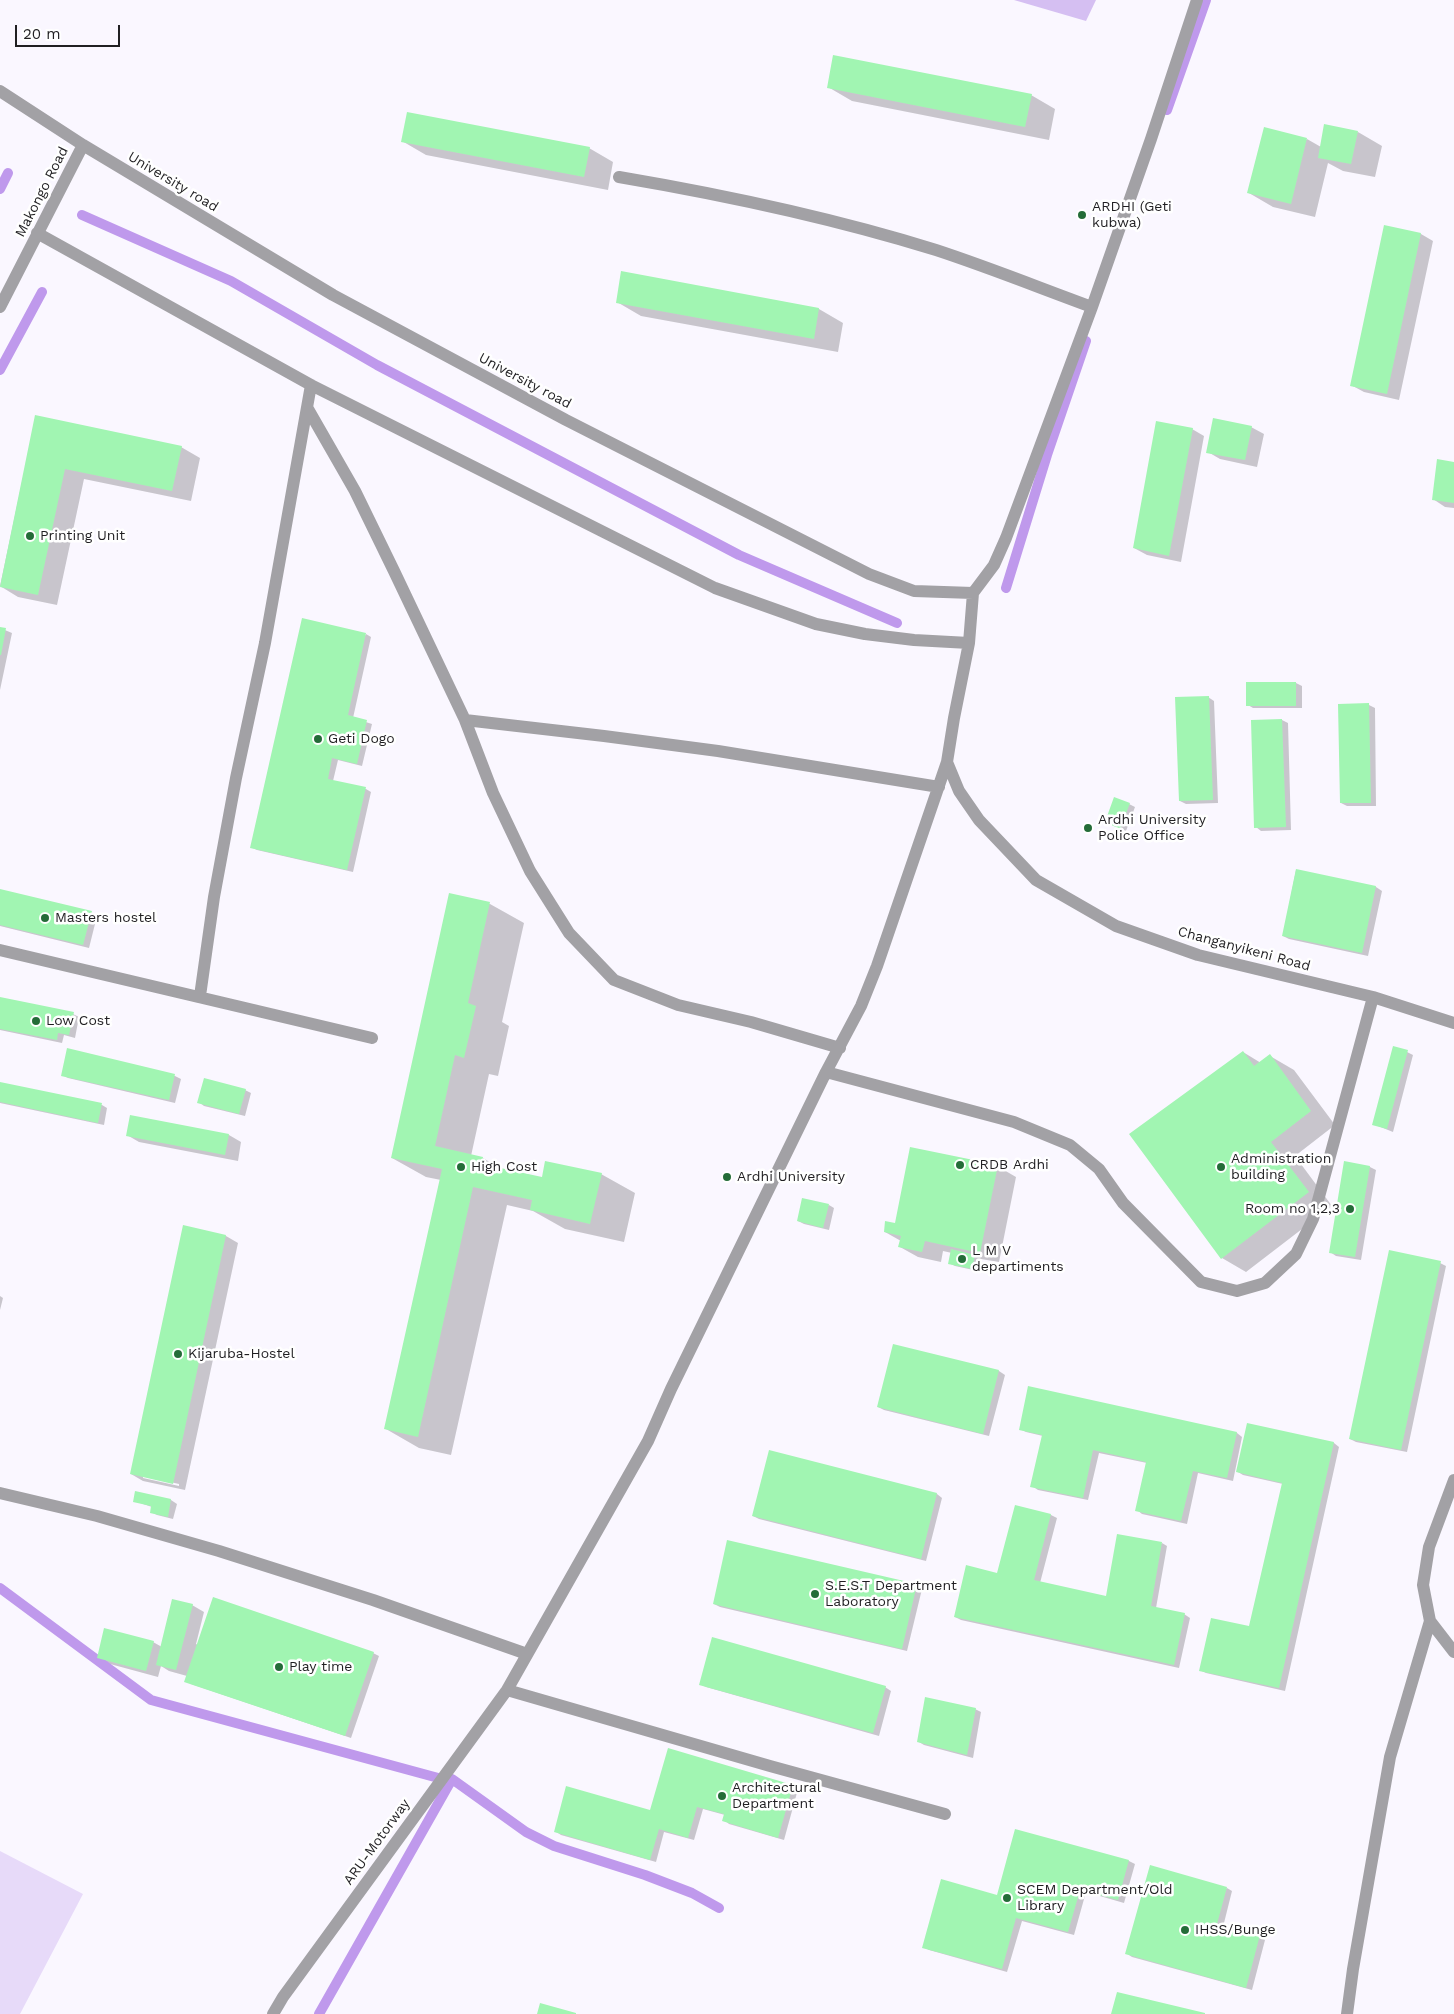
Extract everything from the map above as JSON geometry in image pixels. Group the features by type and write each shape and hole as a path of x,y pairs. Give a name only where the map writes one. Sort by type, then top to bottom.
{"street":[{"path":"972,593 994,565 1006,538 1092,307 1197,0"},
{"name":"University road","path":"0,90 83,145 334,295 566,420 869,574 914,590 972,593"},
{"name":"Makongo Road","path":"0,307 83,145"},
{"path":"619,177 753,203 857,228 936,250 1092,307"},
{"path":"37,233 311,384 714,588 816,624 865,634 914,640 969,642"},
{"path":"200,996 214,896 232,796 265,643 311,384"},
{"path":"308,409 355,491 465,720 493,793 530,871 569,933 614,980 678,1005 751,1022 840,1048"},
{"name":"ARU-Motorway","path":"273,2014 282,1997 507,1690 648,1441 671,1389 826,1072 861,1006 877,966 948,762 954,718 969,642 972,593"},
{"path":"465,720 718,751 939,787"},
{"name":"Changanyikeni Road","path":"948,762 959,791 979,820 1036,880 1116,926 1198,955 1374,997 1454,1023"},
{"path":"0,950 372,1038"},
{"path":"826,1072 1014,1122 1070,1145 1099,1169 1123,1203 1200,1282 1237,1291 1265,1283 1296,1254 1313,1219 1374,997"},
{"path":"1454,1480 1429,1547 1423,1585 1430,1621 1454,1652"},
{"path":"0,1493 97,1516 219,1551 373,1600 527,1654"},
{"path":"1347,2014 1390,1757 1430,1621"},
{"path":"507,1690 945,1814"}],"shaded area":[{"path":"1014,0 1096,0 1086,21"},
{"path":"0,1851 83,1894 20,2014 0,2014"}],"building":[{"path":"833,55 1032,94 1025,127 827,88"},
{"path":"407,112 590,147 584,177 401,142"},
{"path":"1324,124 1358,131 1351,164 1318,158"},
{"path":"1264,127 1307,138 1291,204 1247,193"},
{"path":"1384,225 1421,233 1387,394 1350,386"},
{"path":"621,271 819,308 814,339 616,303"},
{"name":"Printing Unit","path":"35,415 182,446 172,491 65,469 38,595 0,587"},
{"path":"1213,418 1252,426 1245,460 1206,453"},
{"path":"1156,421 1193,428 1169,556 1133,548"},
{"path":"1437,459 1454,462 1454,503 1432,500"},
{"name":"Geti Dogo","path":"302,618 366,633 348,715 367,720 357,764 332,758 328,779 366,787 347,870 250,848"},
{"path":"0,627 6,628 1,655 0,655"},
{"path":"1246,682 1296,682 1296,706 1246,706"},
{"path":"1209,696 1213,800 1179,801 1175,697"},
{"path":"1369,703 1371,803 1340,803 1338,704"},
{"path":"1282,719 1286,827 1254,828 1251,720"},
{"path":"1114,797 1130,803 1120,829 1105,822"},
{"path":"1296,869 1376,886 1362,953 1282,936"},
{"name":"Masters hostel","path":"0,889 92,911 83,945 0,925"},
{"name":"High Cost","path":"449,893 490,902 468,1003 476,1006 464,1058 455,1055 435,1146 483,1157 482,1164 542,1177 545,1161 602,1173 590,1224 530,1210 532,1200 473,1187 418,1437 384,1429 442,1169 391,1158"},
{"name":"Low Cost","path":"0,997 74,1012 69,1035 58,1033 57,1040 0,1029"},
{"path":"1393,1046 1408,1050 1387,1129 1372,1125"},
{"path":"67,1048 175,1074 169,1100 61,1076"},
{"name":"Administration building","path":"1243,1051 1254,1066 1270,1054 1311,1111 1271,1142 1309,1192 1221,1259 1129,1134"},
{"path":"204,1078 246,1089 239,1114 197,1103"},
{"path":"0,1082 102,1103 98,1123 0,1102"},
{"path":"130,1115 229,1134 225,1155 126,1136"},
{"path":"910,1147 998,1165 980,1253 925,1241 922,1252 898,1247 901,1236 884,1232 885,1221 895,1223"},
{"name":"Room no 1,2,3","path":"1344,1161 1370,1166 1355,1257 1329,1253"},
{"path":"802,1198 829,1204 823,1228 797,1221"},
{"name":"Kijaruba-Hostel","path":"183,1225 226,1235 173,1484 130,1474"},
{"name":"L M V departiments","path":"951,1249 975,1255 972,1269 948,1264"},
{"path":"1389,1250 1441,1261 1401,1450 1349,1439"},
{"path":"893,1344 999,1370 983,1434 877,1407"},
{"path":"1028,1386 1237,1432 1227,1478 1193,1471 1181,1521 1135,1511 1146,1462 1093,1450 1083,1498 1030,1487 1042,1435 1019,1430"},
{"path":"1247,1423 1334,1442 1279,1688 1199,1671 1211,1618 1249,1626 1282,1483 1236,1472"},
{"name":"S.E.S.T Department Laboratory","path":"769,1450 937,1493 921,1559 752,1516"},
{"path":"135,1491 171,1499 168,1517 150,1513 151,1506 133,1502"},
{"path":"1015,1505 1051,1514 1034,1580 1106,1596 1117,1534 1162,1542 1151,1606 1185,1613 1174,1665 954,1617 966,1565 997,1573"},
{"name":"S.E.S.T Department Laboratory","path":"727,1540 917,1584 902,1649 713,1604"},
{"name":"Play time","path":"213,1597 374,1652 345,1736 184,1682"},
{"path":"172,1599 193,1604 176,1670 156,1665"},
{"path":"104,1628 154,1641 146,1671 97,1658"},
{"path":"712,1637 886,1686 873,1733 699,1685"},
{"path":"925,1697 976,1708 967,1755 917,1742"},
{"name":"Architectural Department","path":"668,1748 793,1785 778,1838 722,1821 724,1814 697,1807 688,1838 659,1829 650,1860 554,1832 566,1786 650,1810"},
{"name":"SCEM Department/Old Library","path":"1015,1829 1129,1860 1118,1900 1080,1890 1068,1932 1016,1918 1002,1969 922,1948 941,1879 997,1895"},
{"name":"IHSS/Bunge","path":"1150,1865 1227,1887 1217,1924 1260,1935 1246,1988 1125,1954"},
{"path":"1117,1992 1205,2013 1205,2014 1111,2014"},
{"path":"540,2003 576,2013 576,2014 537,2014"}],"waterway":[{"path":"1167,110 1206,0"},
{"path":"0,189 8,173"},
{"path":"82,215 231,281 377,365 739,555 897,623"},
{"path":"0,370 42,292"},
{"path":"1006,588 1047,455 1086,341"},
{"path":"0,1588 151,1700 442,1779"},
{"path":"319,2014 452,1779 526,1832 554,1846 645,1875 692,1893 719,1908"}],"place":[{"name":"ARDHI (Geti kubwa)","path":"1082,215"},
{"name":"Printing Unit","path":"30,536"},
{"name":"Geti Dogo","path":"318,739"},
{"name":"Ardhi University Police Office","path":"1088,828"},
{"name":"Masters hostel","path":"45,918"},
{"name":"Low Cost","path":"36,1021"},
{"name":"CRDB Ardhi","path":"960,1165"},
{"name":"High Cost","path":"461,1167"},
{"name":"Administration building","path":"1221,1167"},
{"name":"Ardhi University","path":"727,1177"},
{"name":"Room no 1,2,3","path":"1350,1209"},
{"name":"L M V departiments","path":"962,1259"},
{"name":"Kijaruba-Hostel","path":"178,1354"},
{"name":"S.E.S.T Department Laboratory","path":"815,1594"},
{"name":"Play time","path":"279,1667"},
{"name":"Architectural Department","path":"722,1796"},
{"name":"SCEM Department/Old Library","path":"1007,1898"},
{"name":"IHSS/Bunge","path":"1185,1930"}]}
